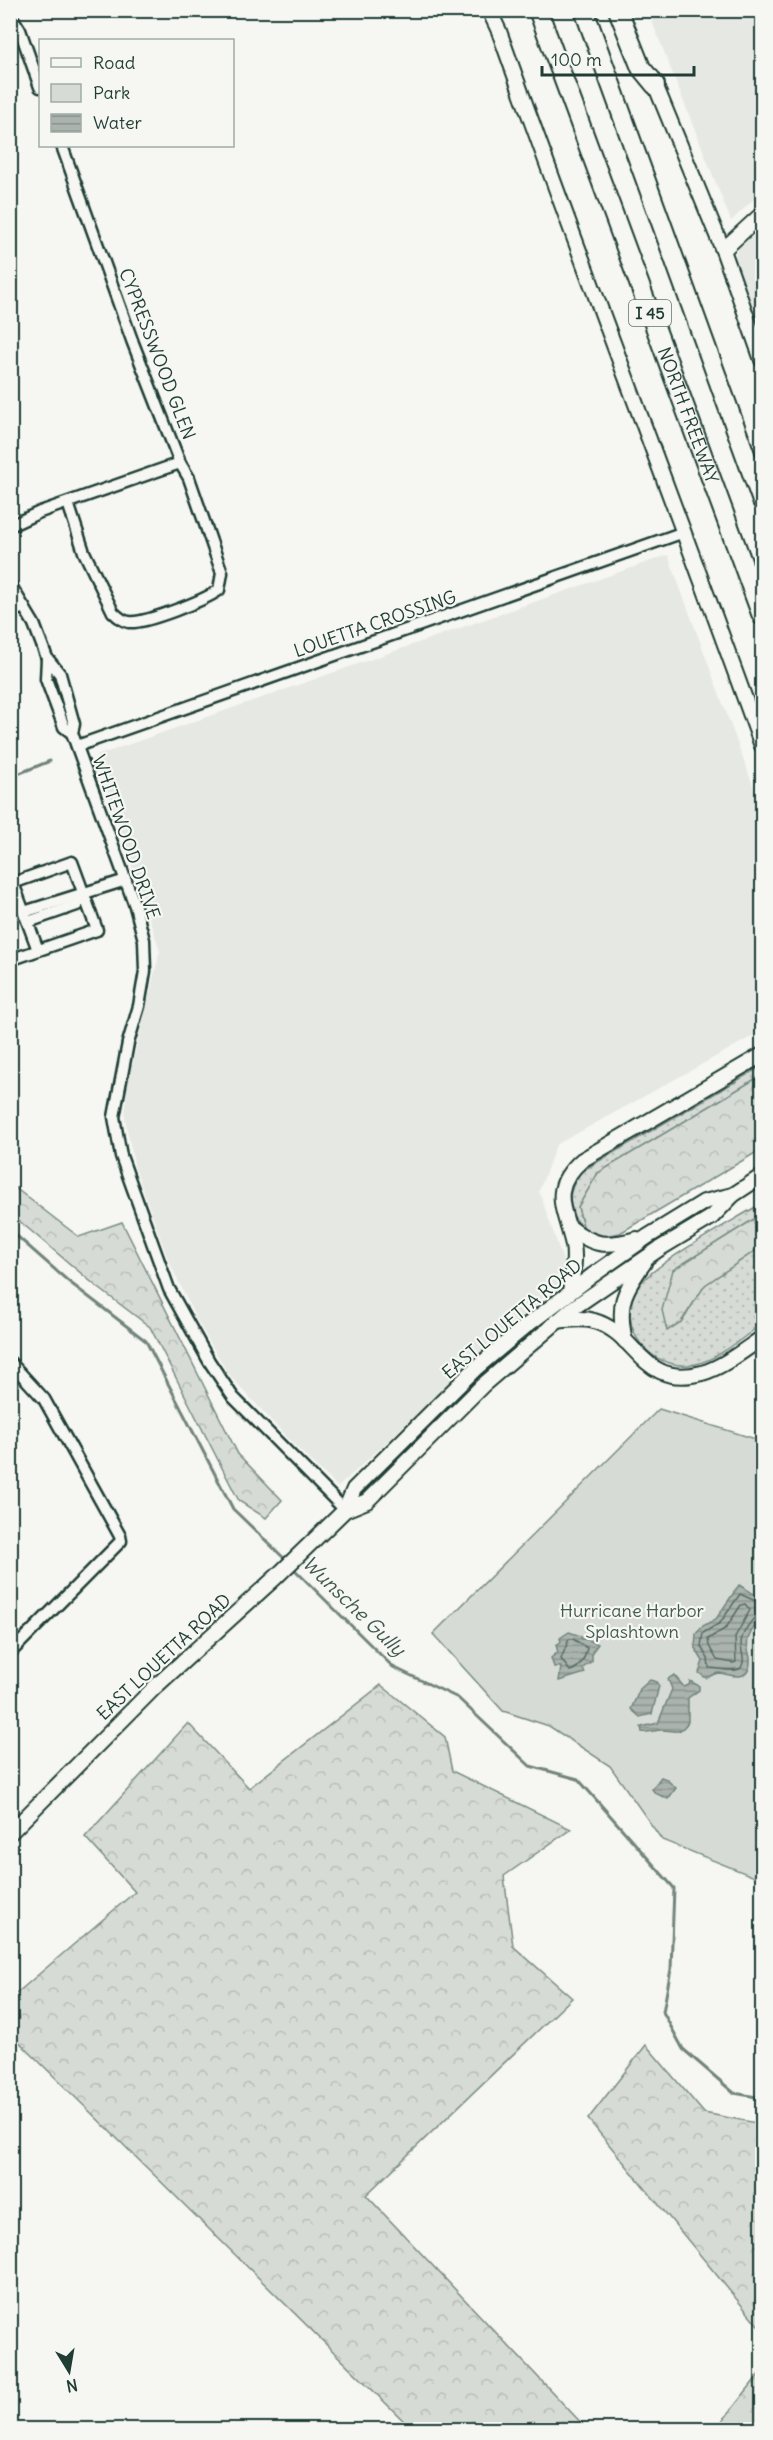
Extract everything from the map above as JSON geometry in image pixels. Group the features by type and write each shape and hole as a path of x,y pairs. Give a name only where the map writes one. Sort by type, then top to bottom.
{"highway":[{"name":"NORTH FREEWAY","path":"538,10 762,616"},
{"name":"I 45","path":"584,10 762,501"},
{"path":"618,10 641,68 655,85"}],"main road":[{"path":"489,10 499,31 762,746"},
{"path":"627,10 655,85 723,250 762,360"},
{"path":"723,250 762,213"},
{"path":"570,1292 574,1261 562,1207 563,1184 571,1170 582,1160 762,1055"},
{"name":"EAST LOUETTA ROAD","path":"10,1833 155,1687 276,1577 345,1510 367,1501 447,1419 494,1376 557,1321 648,1256 712,1217 733,1194 762,1176"},
{"name":"EAST LOUETTA ROAD","path":"345,1510 354,1489 467,1377 498,1350 570,1292 647,1237 704,1202 733,1194"},
{"path":"568,1226 581,1237 596,1244 612,1245 647,1237"},
{"path":"625,1341 621,1323 621,1302 627,1286 648,1256"},
{"path":"557,1321 580,1319 594,1321 611,1328 656,1370 678,1375 703,1372 721,1364 762,1338"},
{"path":"494,1376 498,1350"}],"street":[{"path":"10,14 20,30 39,84"},
{"name":"CYPRESSWOOD GLEN","path":"62,147 133,343 174,442 180,463 189,478 222,573 219,590 209,597 142,620 129,622 112,612 84,552 68,503"},
{"path":"10,526 180,463"},
{"name":"LOUETTA CROSSING","path":"76,747 684,532"},
{"path":"10,584 34,624 47,658 60,674 74,724 72,733 64,727 46,679 47,658"},
{"path":"10,612 24,607"},
{"path":"52,696 64,693"},
{"name":"WHITEWOOD DRIVE","path":"72,733 126,880 144,940 145,971 114,1117 121,1156 169,1289 208,1361 233,1397 345,1510"},
{"path":"10,960 37,946 97,930 72,862 12,884 37,946"},
{"path":"26,917 72,895 84,894 126,880"},
{"path":"10,1362 44,1399 121,1541 10,1653"}],"shaded area":[{"path":"648,11 762,11 762,191 731,221"},
{"path":"762,221 762,334 735,258 738,244"},
{"path":"668,555 762,810 762,1031 556,1145 539,1191 568,1275 338,1487 295,1446 229,1375 196,1319 168,1259 135,1168 125,1118 127,1086 160,951 96,756"}],"green space":[{"path":"762,1066 762,1075 598,1173 578,1207 584,1229 573,1215 570,1200 573,1186 582,1171"},
{"path":"762,1075 762,1149 620,1233 604,1236 584,1229 578,1207 598,1173"},
{"path":"10,1184 79,1237 122,1222 238,1454 282,1500 266,1518 239,1501 150,1327 96,1286 11,1214"},
{"path":"762,1203 762,1214 673,1270 681,1322 705,1285 762,1246 762,1324 722,1353 704,1362 680,1365 665,1362 652,1354 641,1344 630,1318 632,1302 638,1287 646,1277 676,1255"},
{"path":"762,1214 762,1246 705,1285 681,1322 667,1331 662,1310 673,1270"},
{"name":"Hurricane Harbor Splashtown","path":"659,1409 762,1441 762,1880 662,1840 610,1766 549,1726 503,1711 433,1634"},
{"path":"381,1685 445,1737 452,1771 571,1829 504,1876 513,1946 572,1998 366,2195 587,2429 412,2429 11,2034 11,1998 135,1892 85,1837 188,1723 249,1788"},
{"path":"646,2045 704,2113 762,2124 762,2330 588,2119"},
{"path":"762,2371 762,2429 716,2429"}],"water":[{"path":"739,1585 762,1599 760,1617 747,1642 750,1658 747,1672 739,1676 719,1673 706,1678 699,1673 703,1661 695,1648 696,1634 701,1627 716,1619"},
{"path":"569,1632 598,1644 592,1652 592,1661 583,1668 585,1673 559,1681 561,1667 554,1667 551,1658 558,1652 556,1645 561,1642 560,1638"},
{"path":"674,1675 684,1687 689,1685 690,1681 699,1686 699,1690 688,1698 688,1722 679,1731 642,1732 641,1727 658,1723 672,1689 668,1679"},
{"path":"650,1680 659,1686 652,1714 640,1717 631,1709 640,1689"},
{"path":"661,1777 676,1788 668,1799 655,1793 652,1789"}],"waterway":[{"path":"10,777 50,761"},
{"name":"Wunsche Gully","path":"10,1230 68,1281 146,1341 233,1509 287,1561"},
{"name":"Wunsche Gully","path":"291,1566 393,1667 458,1698 530,1766 578,1779 674,1888 671,1969 663,2012 683,2049 734,2093 762,2098"}]}
